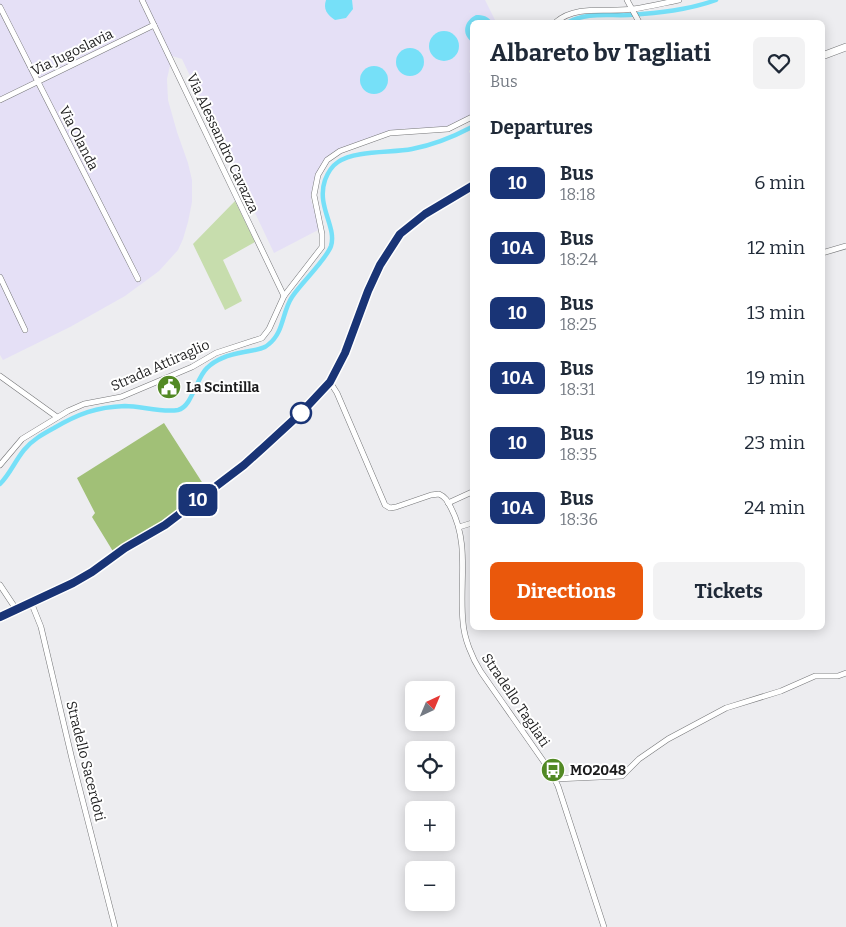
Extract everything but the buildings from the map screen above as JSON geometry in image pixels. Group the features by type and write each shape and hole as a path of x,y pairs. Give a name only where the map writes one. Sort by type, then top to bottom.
{"street":[{"name":"Via Alessandro Cavazza","path":"142,0 284,296"},
{"path":"627,0 638,20"},
{"path":"559,20 566,15 578,12 631,9 679,0"},
{"name":"Via Olanda","path":"0,7 138,279"},
{"name":"Via Jugoslavia","path":"0,100 154,25"},
{"path":"825,55 846,47"},
{"name":"Strada Attiraglio","path":"0,465 22,439 57,417 84,404 126,396 216,353 259,340 265,336 284,296 322,247 322,234 314,202 314,191 318,175 330,158 340,151 390,133 448,129 470,118"},
{"path":"0,617 82,578 125,548 165,525 244,465 264,447 301,413 330,382 345,353 368,291 393,243 415,220 470,187"},
{"path":"825,252 846,246"},
{"path":"0,278 25,330"},
{"path":"0,376 57,417"},
{"path":"330,382 337,393 385,505 390,508 396,507 436,494 444,496 448,503 470,493"},
{"name":"Stradello Tagliati","path":"448,503 459,527 463,549 463,623 472,656 555,779 576,837 604,927"},
{"path":"459,527 470,524"},
{"path":"0,585 16,609"},
{"name":"Stradello Sacerdoti","path":"31,602 41,627 80,791 92,829 116,927"},
{"path":"555,779 622,776 639,759 668,739 726,708 781,691 815,676 846,674"}],"shaded area":[{"path":"0,0 485,0 495,20 470,20 470,117 444,128 401,129 387,132 336,151 324,160 316,174 312,189 311,200 320,229 274,253 182,59 172,56 167,79 168,100 192,180 192,202 188,222 178,250 159,271 125,296 70,327 3,360 0,355"}],"green space":[{"path":"235,201 255,242 223,260 242,301 225,310 193,244"},
{"path":"164,423 207,490 162,524 114,553 92,517 95,513 77,478"}],"water":[{"path":"326,0 352,0 353,9 346,18 335,20 326,12"},
{"path":"476,15 481,15 490,20 470,20"},
{"path":"470,20 470,40 465,32"},
{"path":"444,31 454,36 459,46 454,56 444,61 434,56 429,46 434,36"},
{"path":"410,48 420,52 424,62 420,72 410,76 400,72 396,62 400,52"},
{"path":"374,66 384,70 388,80 384,90 374,94 364,90 360,80 364,70"}],"waterway":[{"path":"573,20 598,15 629,15 673,10 716,0"},
{"path":"0,484 27,446 63,423 79,415 105,408 131,406 165,411 178,410 187,404 203,373 211,365 229,356 267,346 278,334 292,297 324,258 331,246 331,231 323,199 323,190 327,174 332,167 345,158 354,155 412,149 428,145 470,128"}],"bus line":[{"name":"10","path":"0,617 73,583 125,548 165,525 244,465 264,447 301,413 330,382 345,353 368,291 380,265 400,234 415,220 470,187"}],"place":[{"name":"La Scintilla","path":"169,387"},
{"name":"MO2048","path":"553,770"}]}
